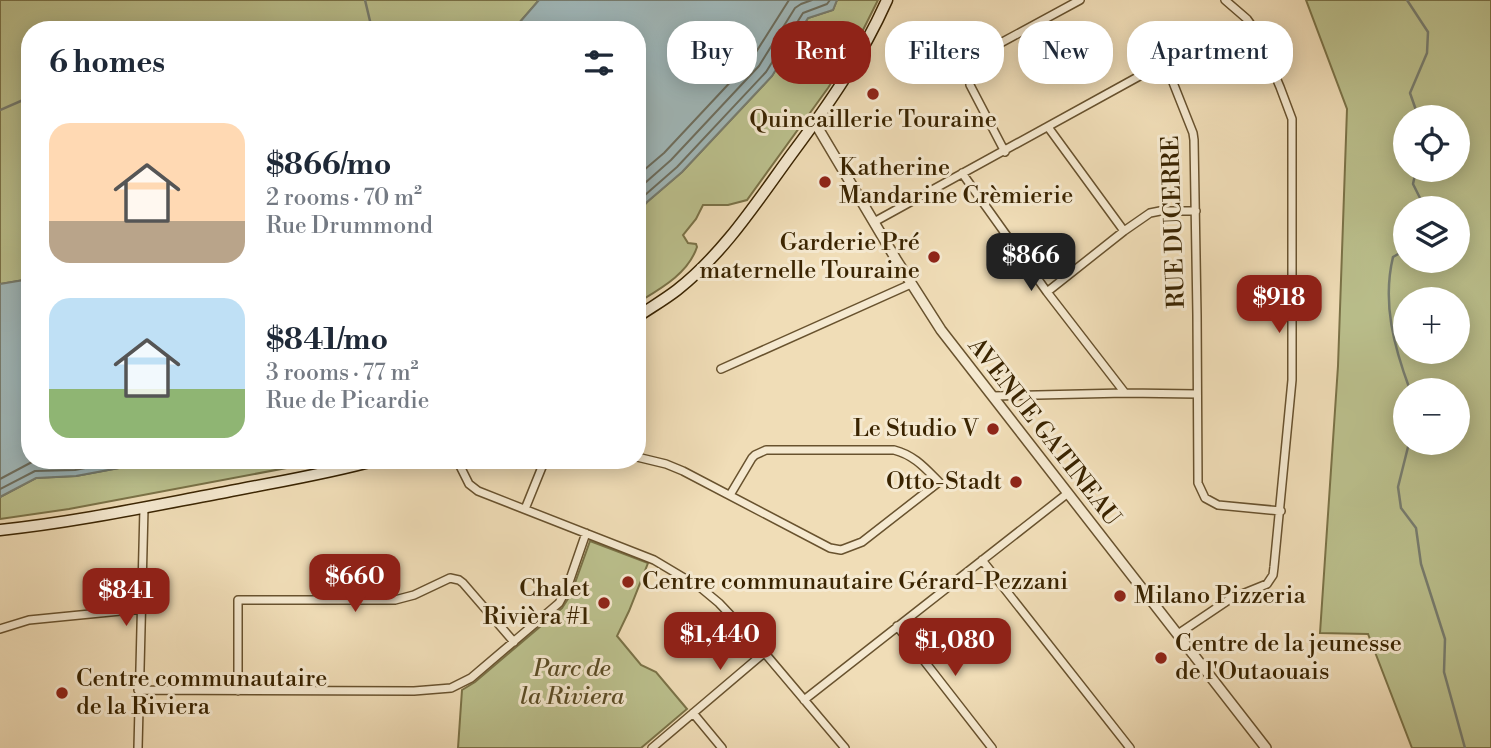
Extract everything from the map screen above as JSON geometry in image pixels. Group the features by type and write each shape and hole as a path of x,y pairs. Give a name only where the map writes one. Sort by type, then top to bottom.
{"main road":[{"path":"646,311 677,290 735,231 815,123 856,62 887,0"},
{"path":"0,530 144,508 342,469"}],"street":[{"path":"1005,152 970,85 971,66 984,52 1080,0"},
{"path":"1178,634 1230,598 1267,584 1273,575 1293,380 1293,127 1290,110 1257,33 1247,19 1225,0"},
{"name":"RUE DUCERRE","path":"874,222 1145,74 1156,72 1168,76 1194,134 1198,483 1205,498 1218,505 1281,511"},
{"name":"AVENUE GATINEAU","path":"815,123 941,330 1266,748"},
{"path":"1048,128 1124,231"},
{"path":"962,173 1047,292 1125,393"},
{"path":"1047,292 1124,231 1154,212 1196,211"},
{"path":"721,369 911,284"},
{"path":"993,396 1197,394"},
{"path":"646,459 674,467 836,550 856,546 939,482 914,458 894,450 766,450 755,454 730,495"},
{"path":"462,469 473,488 654,560 687,579 719,603 845,748"},
{"path":"525,509 541,469"},
{"path":"804,700 1068,493"},
{"path":"138,748 144,508"},
{"path":"138,690 414,691 451,688 471,678 559,603 586,533"},
{"path":"982,560 1130,748"},
{"path":"238,691 238,600 395,600 454,578 463,583 514,642"},
{"path":"0,629 29,620 141,609"},
{"path":"897,626 992,748"},
{"path":"652,748 764,653"},
{"path":"694,713 722,748"}],"green space":[{"path":"0,0 539,0 521,21 21,21 21,280 0,284"},
{"path":"837,0 878,0 868,21 806,21 833,10"},
{"path":"1306,0 1491,0 1491,748 1412,748 1368,634 1320,633 1338,366 1347,109"},
{"path":"771,77 771,84 831,84 747,200 728,205 703,205 683,235 688,243 696,244 693,257 672,280 646,298 646,203 682,172"},
{"path":"114,469 281,469 69,509 0,519 0,497 36,478 76,476"},
{"name":"Parc de la Riviera","path":"590,541 648,563 617,636 641,665 656,672 687,709 641,748 458,748 462,690 562,608 571,594"}],"water":[{"path":"539,0 837,0 833,10 806,21 771,21 771,77 682,172 646,203 646,21 521,21"},
{"path":"21,280 21,469 114,469 76,476 36,478 0,497 0,284"}],"waterway":[{"path":"365,0 370,21"},
{"path":"1407,0 1428,32 1427,53 1410,93 1414,105"},
{"path":"0,110 21,101"},
{"path":"1413,182 1419,196"},
{"path":"1393,257 1389,308 1406,378"},
{"path":"1406,455 1398,487 1401,508 1416,528 1421,564 1445,639 1444,672 1465,748"}],"place":[{"name":"Quincaillerie Touraine","path":"873,94"},
{"name":"Katherine Mandarine Crèmierie","path":"825,182"},
{"name":"Garderie Pré maternelle Touraine","path":"934,257"},
{"name":"Le Studio V","path":"993,429"},
{"name":"Otto-Stadt","path":"1016,482"},
{"name":"Centre communautaire Gérard-Pezzani","path":"628,582"},
{"name":"Milano Pizzeria","path":"1120,596"},
{"name":"Chalet Rivièra #1","path":"604,603"},
{"name":"Centre de la jeunesse de l'Outaouais","path":"1161,658"},
{"name":"Centre communautaire de la Riviera","path":"62,693"}]}
